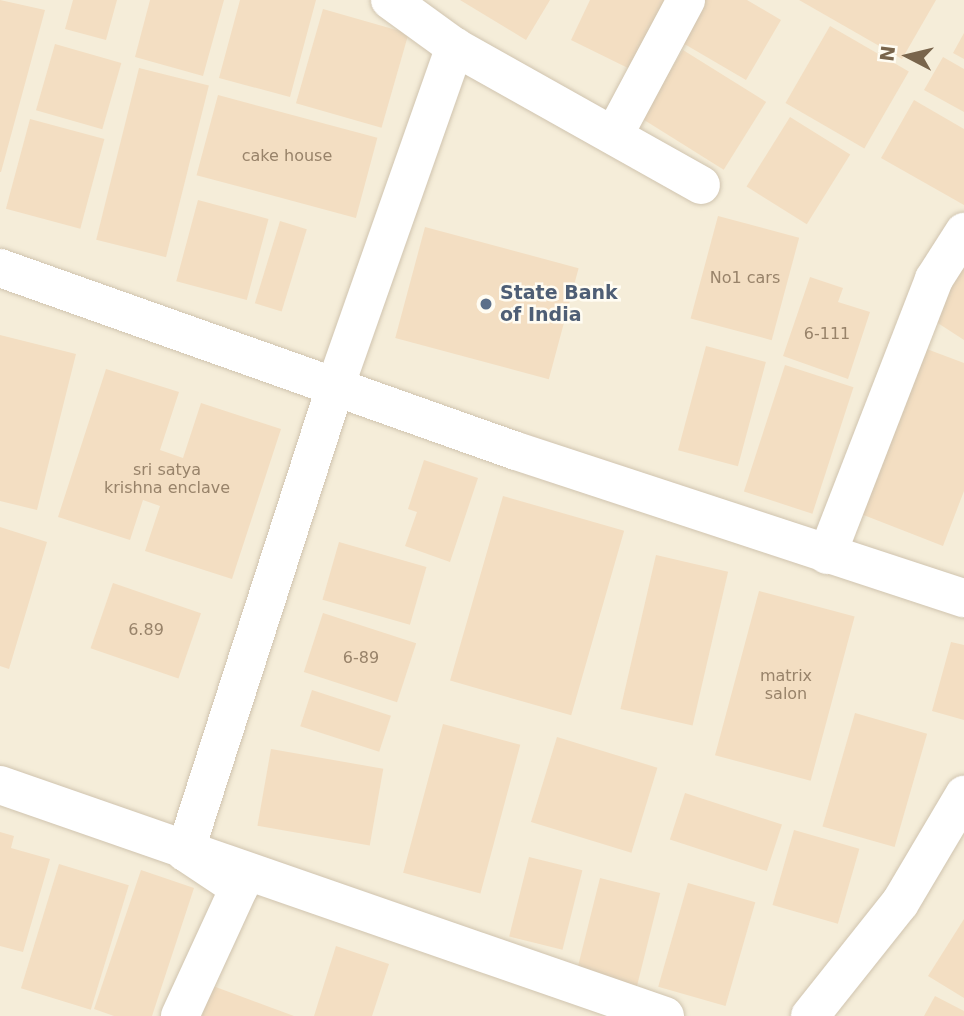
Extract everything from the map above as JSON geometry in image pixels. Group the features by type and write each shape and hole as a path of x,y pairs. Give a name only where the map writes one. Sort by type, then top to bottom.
{"street":[{"path":"390,0 455,47 701,185"},
{"path":"614,135 686,0"},
{"path":"185,852 335,387 455,47"},
{"path":"827,555 934,279 964,232"},
{"path":"0,268 335,387 827,555 964,598"},
{"path":"0,785 97,815 185,852 665,1016"},
{"path":"810,1016 900,903 964,796"},
{"path":"180,1016 239,888 185,852"}],"shaded area":[{"path":"0,0 964,0 964,1016 0,1016"}],"building":[{"path":"0,0 45,10 1,172 0,172"},
{"path":"73,0 117,0 106,40 65,29"},
{"path":"150,0 224,0 203,76 135,57"},
{"path":"240,0 316,0 290,97 219,78"},
{"path":"460,0 550,0 526,40"},
{"path":"590,0 666,0 632,70 571,40"},
{"path":"705,0 747,0 781,20 746,80 681,42"},
{"path":"799,0 936,0 902,59"},
{"path":"323,9 409,34 382,128 296,103"},
{"path":"830,26 909,72 864,149 786,103"},
{"path":"964,33 964,59 953,53"},
{"path":"55,44 121,63 102,129 36,110"},
{"path":"683,50 766,102 724,170 641,118"},
{"path":"943,57 964,69 964,112 924,90"},
{"path":"139,68 209,85 166,257 96,240"},
{"path":"218,95 377,138 356,218 197,175"},
{"path":"914,100 964,129 964,205 881,158"},
{"path":"790,117 850,155 807,224 747,187"},
{"path":"30,119 104,139 80,229 6,209"},
{"path":"198,200 269,219 247,300 176,281"},
{"path":"718,216 799,238 772,340 691,318"},
{"path":"280,221 307,229 282,311 255,303"},
{"name":"State Bank of India","path":"425,227 579,268 549,379 395,338"},
{"path":"960,265 964,268 964,340 927,316"},
{"path":"810,277 843,288 838,302 870,312 848,379 783,356"},
{"path":"0,335 76,354 37,510 0,501"},
{"path":"706,346 766,362 738,466 678,450"},
{"path":"924,348 964,363 964,491 943,546 861,514"},
{"path":"785,365 853,387 812,514 744,491"},
{"path":"106,369 179,392 160,450 183,458 201,403 281,429 232,579 145,551 160,506 143,500 130,540 58,517"},
{"path":"424,460 478,478 450,562 405,546 417,512 408,509"},
{"path":"503,496 624,531 571,715 450,681"},
{"path":"0,527 47,542 9,669 0,666"},
{"path":"339,542 426,567 410,625 322,600"},
{"path":"656,555 728,572 693,726 620,709"},
{"path":"113,583 201,613 178,679 91,648"},
{"path":"759,591 855,617 811,781 715,755"},
{"path":"323,613 416,643 397,702 304,672"},
{"path":"951,642 964,645 964,720 932,711"},
{"path":"312,690 391,716 379,752 300,726"},
{"path":"855,713 927,734 895,847 822,826"},
{"path":"443,724 520,745 480,893 403,873"},
{"path":"557,737 657,768 631,853 531,822"},
{"path":"271,749 383,769 370,846 257,826"},
{"path":"685,793 782,825 767,871 670,840"},
{"path":"794,830 859,849 838,924 773,905"},
{"path":"0,832 14,836 11,848 50,859 23,952 0,946"},
{"path":"529,857 582,870 563,950 509,937"},
{"path":"59,864 129,885 91,1010 21,988"},
{"path":"141,870 194,888 152,1016 114,1016 94,1009"},
{"path":"600,878 660,893 635,992 575,977"},
{"path":"688,883 755,902 726,1006 658,987"},
{"path":"964,919 964,998 928,976"},
{"path":"336,946 389,964 372,1016 314,1016"},
{"path":"213,986 294,1016 202,1016"},
{"path":"935,996 964,1011 964,1016 924,1016"}],"place":[{"name":"State Bank of India","path":"486,304"}]}
